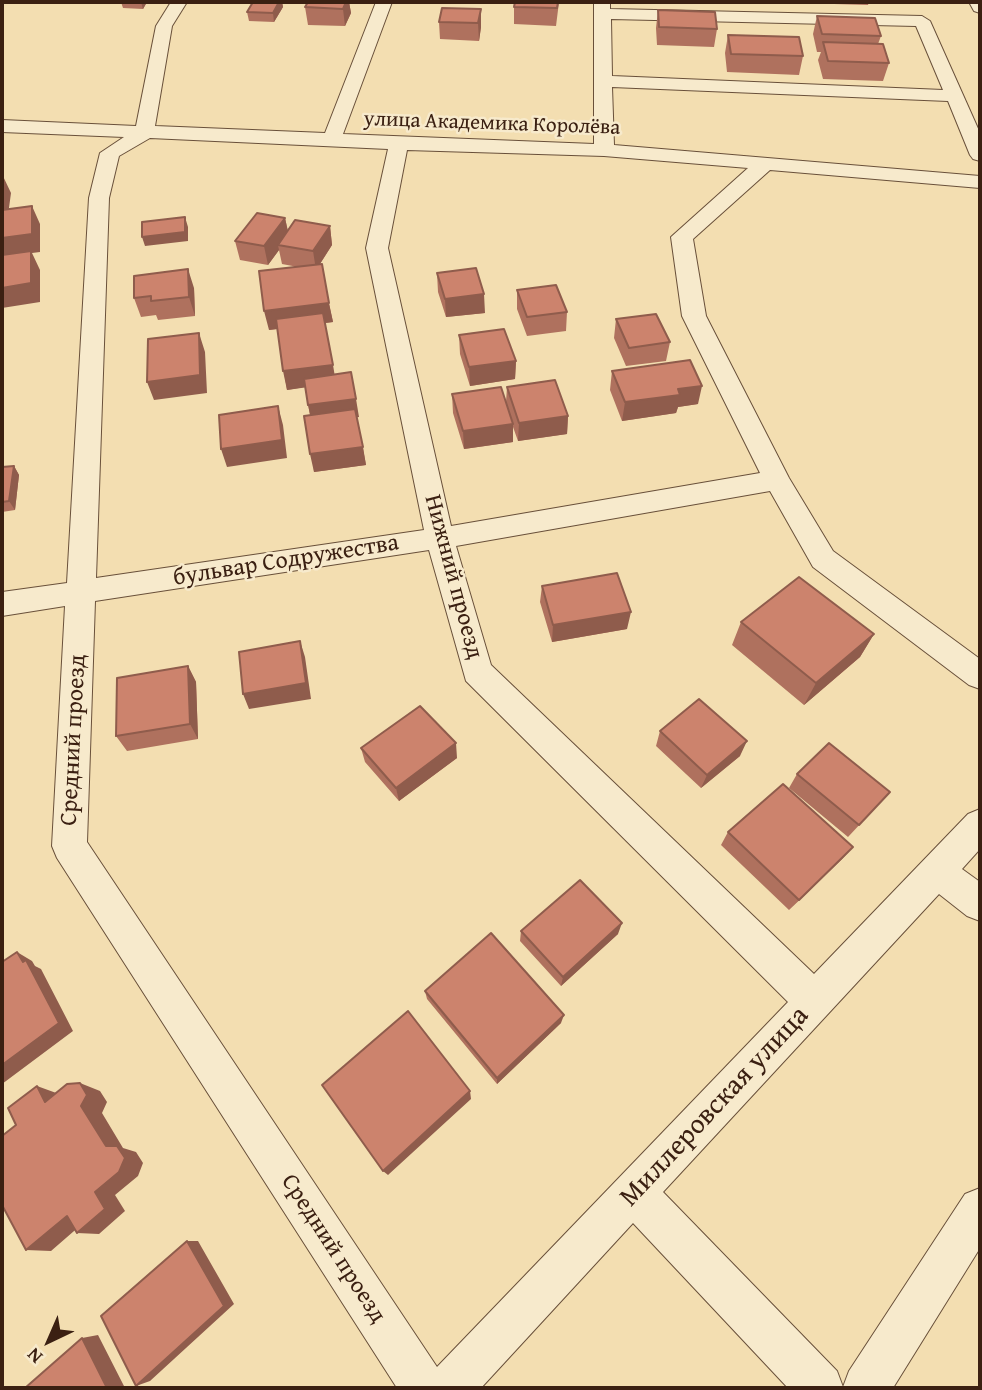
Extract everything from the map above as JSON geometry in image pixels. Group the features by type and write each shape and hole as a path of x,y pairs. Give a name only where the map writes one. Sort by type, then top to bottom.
{"street":[{"path":"144,133 164,26 179,2"},
{"path":"332,139 384,2"},
{"path":"977,2 980,8"},
{"path":"604,150 601,8 922,21 980,155"},
{"path":"603,81 954,96"},
{"name":"улица Академика Королёва","path":"2,126 399,144 604,150 980,182"},
{"name":"Средний проезд","path":"144,133 110,153 99,198 69,846 424,1388"},
{"name":"Нижний проезд","path":"399,144 377,248 440,538 477,671 814,1002"},
{"path":"766,163 682,237 694,316 776,480 823,559 980,677"},
{"name":"бульвар Содружества","path":"2,604 440,538 776,480"},
{"name":"Миллеровская улица","path":"449,1388 980,825"},
{"path":"937,871 980,904"},
{"path":"634,1193 820,1388"},
{"path":"866,1388 980,1209"}],"building":[{"path":"253,2 279,2 273,13 247,12"},
{"path":"308,2 346,2 343,9 305,7"},
{"path":"515,2 558,2 557,8 514,7"},
{"path":"442,8 481,9 478,23 439,22"},
{"path":"658,10 715,12 717,29 659,27"},
{"path":"817,16 875,18 881,36 822,34"},
{"path":"728,35 799,37 803,56 731,54"},
{"path":"823,42 883,44 889,63 828,61"},
{"path":"32,206 32,234 2,238 2,210"},
{"path":"257,213 285,218 264,246 235,241"},
{"path":"185,217 185,232 142,237 142,222"},
{"path":"295,220 330,226 313,251 278,245"},
{"path":"31,251 31,283 2,288 2,255"},
{"path":"322,264 329,303 264,311 259,271"},
{"path":"476,268 484,294 445,299 437,273"},
{"path":"188,269 189,297 151,301 151,296 134,298 134,276"},
{"path":"556,285 567,312 527,317 517,290"},
{"path":"323,313 333,365 283,371 276,319"},
{"path":"656,314 670,342 629,348 616,319"},
{"path":"504,329 516,361 469,367 459,335"},
{"path":"199,333 200,375 147,382 148,339"},
{"path":"690,360 702,386 678,389 680,395 625,402 612,371"},
{"path":"351,372 356,399 308,405 304,379"},
{"path":"555,380 568,416 519,423 507,387"},
{"path":"501,387 513,424 463,431 452,394"},
{"path":"278,406 282,440 221,449 219,415"},
{"path":"355,409 363,447 310,454 304,416"},
{"path":"14,466 9,501 2,502 2,467"},
{"path":"617,573 631,612 553,625 542,586"},
{"path":"799,577 874,634 816,683 741,622"},
{"path":"300,641 306,683 243,694 239,652"},
{"path":"188,666 190,724 116,736 117,678"},
{"path":"699,699 747,741 707,775 660,731"},
{"path":"420,706 456,743 396,788 361,748"},
{"path":"829,743 890,792 859,825 797,774"},
{"path":"783,784 853,847 799,900 728,832"},
{"path":"580,880 622,923 563,977 521,931"},
{"path":"491,933 564,1015 497,1078 425,991"},
{"path":"17,952 23,962 26,960 59,1023 2,1065 2,962"},
{"path":"408,1011 470,1091 383,1171 322,1085"},
{"path":"80,1083 87,1095 81,1106 106,1146 117,1146 125,1158 119,1172 95,1192 105,1209 77,1233 67,1216 26,1250 2,1205 2,1136 16,1125 8,1108 37,1086 45,1102 67,1084"},
{"path":"187,1241 224,1306 136,1386 101,1316"},
{"path":"82,1338 107,1388 25,1388"}]}
